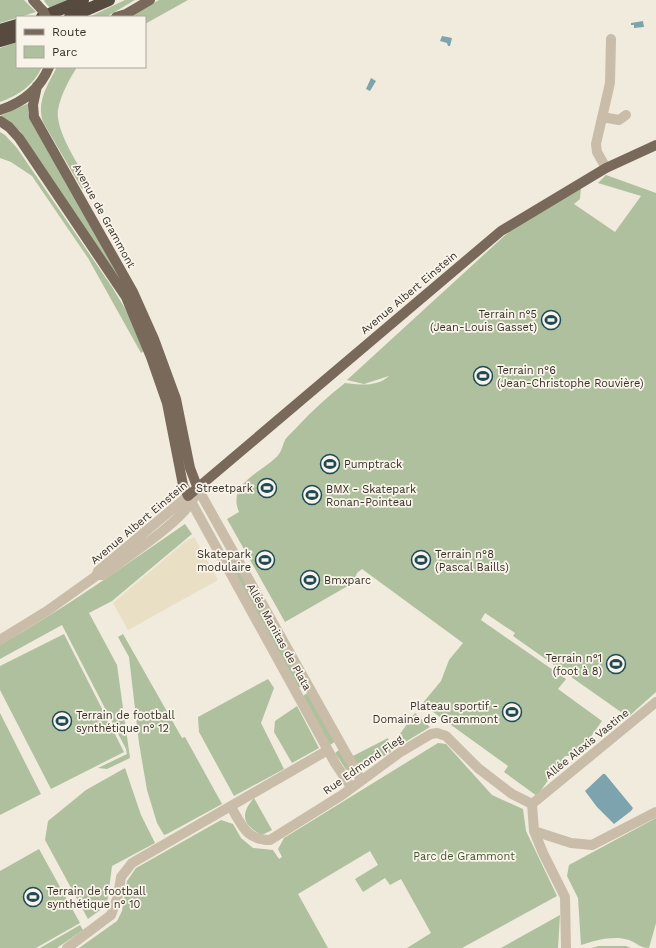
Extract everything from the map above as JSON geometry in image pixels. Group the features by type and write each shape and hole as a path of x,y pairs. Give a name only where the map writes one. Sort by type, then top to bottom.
{"highway":[{"path":"43,15 82,0"},
{"path":"72,16 109,0"},
{"path":"0,30 16,25"},
{"path":"0,41 16,36"}],"main road":[{"path":"33,0 43,15"},
{"path":"117,16 141,0"},
{"path":"119,16 126,14 150,0"},
{"path":"0,110 24,99 37,86 48,68"},
{"name":"Avenue de Grammont","path":"37,86 33,105 34,117 133,292 157,357 184,484 190,499"},
{"name":"Avenue de Grammont","path":"0,120 19,138 126,297 157,357 176,400 190,468 198,489"},
{"name":"Avenue Albert Einstein","path":"190,499 198,489 214,475 501,231 606,168 656,145"},
{"path":"190,468 198,473 214,475"}],"street":[{"path":"606,168 596,148 610,83 611,39"},
{"path":"602,117 618,120 626,115"},
{"name":"Allée Manitas de Plata","path":"198,489 361,780"},
{"name":"Avenue Albert Einstein","path":"0,640 47,611 96,576 98,571 190,499"},
{"name":"Allée Manitas de Plata","path":"190,499 328,750 351,787"},
{"name":"Allée Alexis Vastine","path":"532,804 656,702"},
{"name":"Rue Edmond Fleg","path":"231,807 246,833 260,840 270,840 351,787 399,753 431,734 436,733 446,736 478,768 512,794 532,804"},
{"path":"67,948 113,912 121,877 132,863 328,750"},
{"path":"532,804 534,831 543,854 565,897 566,948"},
{"path":"534,831 571,843 592,845 656,812"}],"green space":[{"path":"0,0 24,0 36,12 23,16 16,16 16,18 0,23"},
{"path":"69,0 50,8 44,1"},
{"path":"125,0 135,0 108,16 91,16"},
{"path":"159,0 188,0 146,23 146,16 131,16"},
{"path":"16,42 16,68 41,68 30,85 19,93 0,102 0,48"},
{"path":"56,68 76,68 61,98 58,118 64,138 89,184 82,189 43,122 41,115 42,100"},
{"path":"29,103 28,112 31,122 91,224 141,318 20,131 0,116"},
{"path":"0,132 5,135 17,148 112,287 129,315 144,351 141,353 88,258 32,176 11,162 0,158"},
{"path":"606,175 656,193 656,692 628,717 513,636 515,633 485,613 481,620 566,679 558,689 602,721 577,756 565,756 537,796 504,772 508,766 422,704 441,681 449,660 463,643 362,569 357,573 353,583 285,622 227,519 239,512 236,502 238,493 243,485 249,478 279,454 288,436 327,398 345,383 362,385 374,384 389,376 364,384 347,380 513,228 581,187 580,199 574,204 615,232 641,196 598,183"},
{"path":"185,524 192,534 112,601 89,613 117,665 130,758 107,769 98,768 127,754 126,749 62,625 0,659 0,645 71,602"},
{"path":"230,551 304,685 298,688 224,554"},
{"name":"Terrain de football synthétique n° 12","path":"64,634 124,752 51,789 0,690 0,666"},
{"path":"123,634 182,738 185,737 222,804 164,835 157,823 147,790 139,743 129,657 118,637"},
{"path":"268,679 274,688 261,723 284,769 234,796 199,732 198,717"},
{"path":"309,692 336,741 330,745 303,696"},
{"path":"297,706 319,748 292,763 274,732 275,721"},
{"path":"0,713 41,794 0,815"},
{"path":"415,713 430,727 402,744 397,738"},
{"path":"388,738 391,752 360,770 351,757"},
{"name":"Parc de Grammont","path":"438,743 446,744 492,795 523,809 526,831 557,896 462,948 407,948 431,933 401,879 390,885 385,878 363,892 355,879 378,865 370,851 298,894 328,948 79,948 117,921 122,911 127,881 136,868 221,820 233,824 241,838 253,848 273,850 279,859 282,857 278,849 284,838"},
{"path":"339,750 353,773 351,777 335,753"},
{"path":"125,768 141,815 155,843 112,866 107,905 88,919 45,840 48,821 86,790"},
{"path":"254,798 272,830 262,835 250,827 245,819 247,809"},
{"path":"656,818 656,923 649,948 629,940 617,938 599,940 581,945 578,898 567,876 569,865"},
{"name":"Terrain de football synthétique n° 10","path":"39,849 80,923 36,948 0,948 0,871"},
{"path":"560,915 558,948 501,948"},
{"path":"80,925 83,930 57,948 40,948"},
{"path":"599,946 626,946 631,948 591,948"}],"shaded area":[{"path":"194,537 218,580 128,630 113,603 186,541"}],"water":[{"path":"643,21 644,27 634,28 634,25 631,25 631,23"},
{"path":"442,36 452,38 450,46 448,46 447,43 440,41"},
{"path":"371,78 376,81 370,91 366,89"},
{"path":"603,774 605,774 633,808 614,824 597,807 585,791"}],"place":[{"name":"Terrain n°5 (Jean-Louis Gasset)","path":"551,320"},
{"name":"Terrain n°6 (Jean-Christophe Rouvière)","path":"483,376"},
{"name":"Pumptrack","path":"330,464"},
{"name":"Streetpark","path":"267,488"},
{"name":"BMX - Skatepark Ronan-Pointeau","path":"312,495"},
{"name":"Skatepark modulaire","path":"265,560"},
{"name":"Terrain n°8 (Pascal Baills)","path":"421,560"},
{"name":"Bmxparc","path":"310,580"},
{"name":"Terrain n°1 (foot à 8)","path":"616,664"},
{"name":"Plateau sportif - Domaine de Grammont","path":"512,712"},
{"name":"Terrain de football synthétique n° 12","path":"62,721"},
{"name":"Terrain de football synthétique n° 10","path":"33,897"}]}
